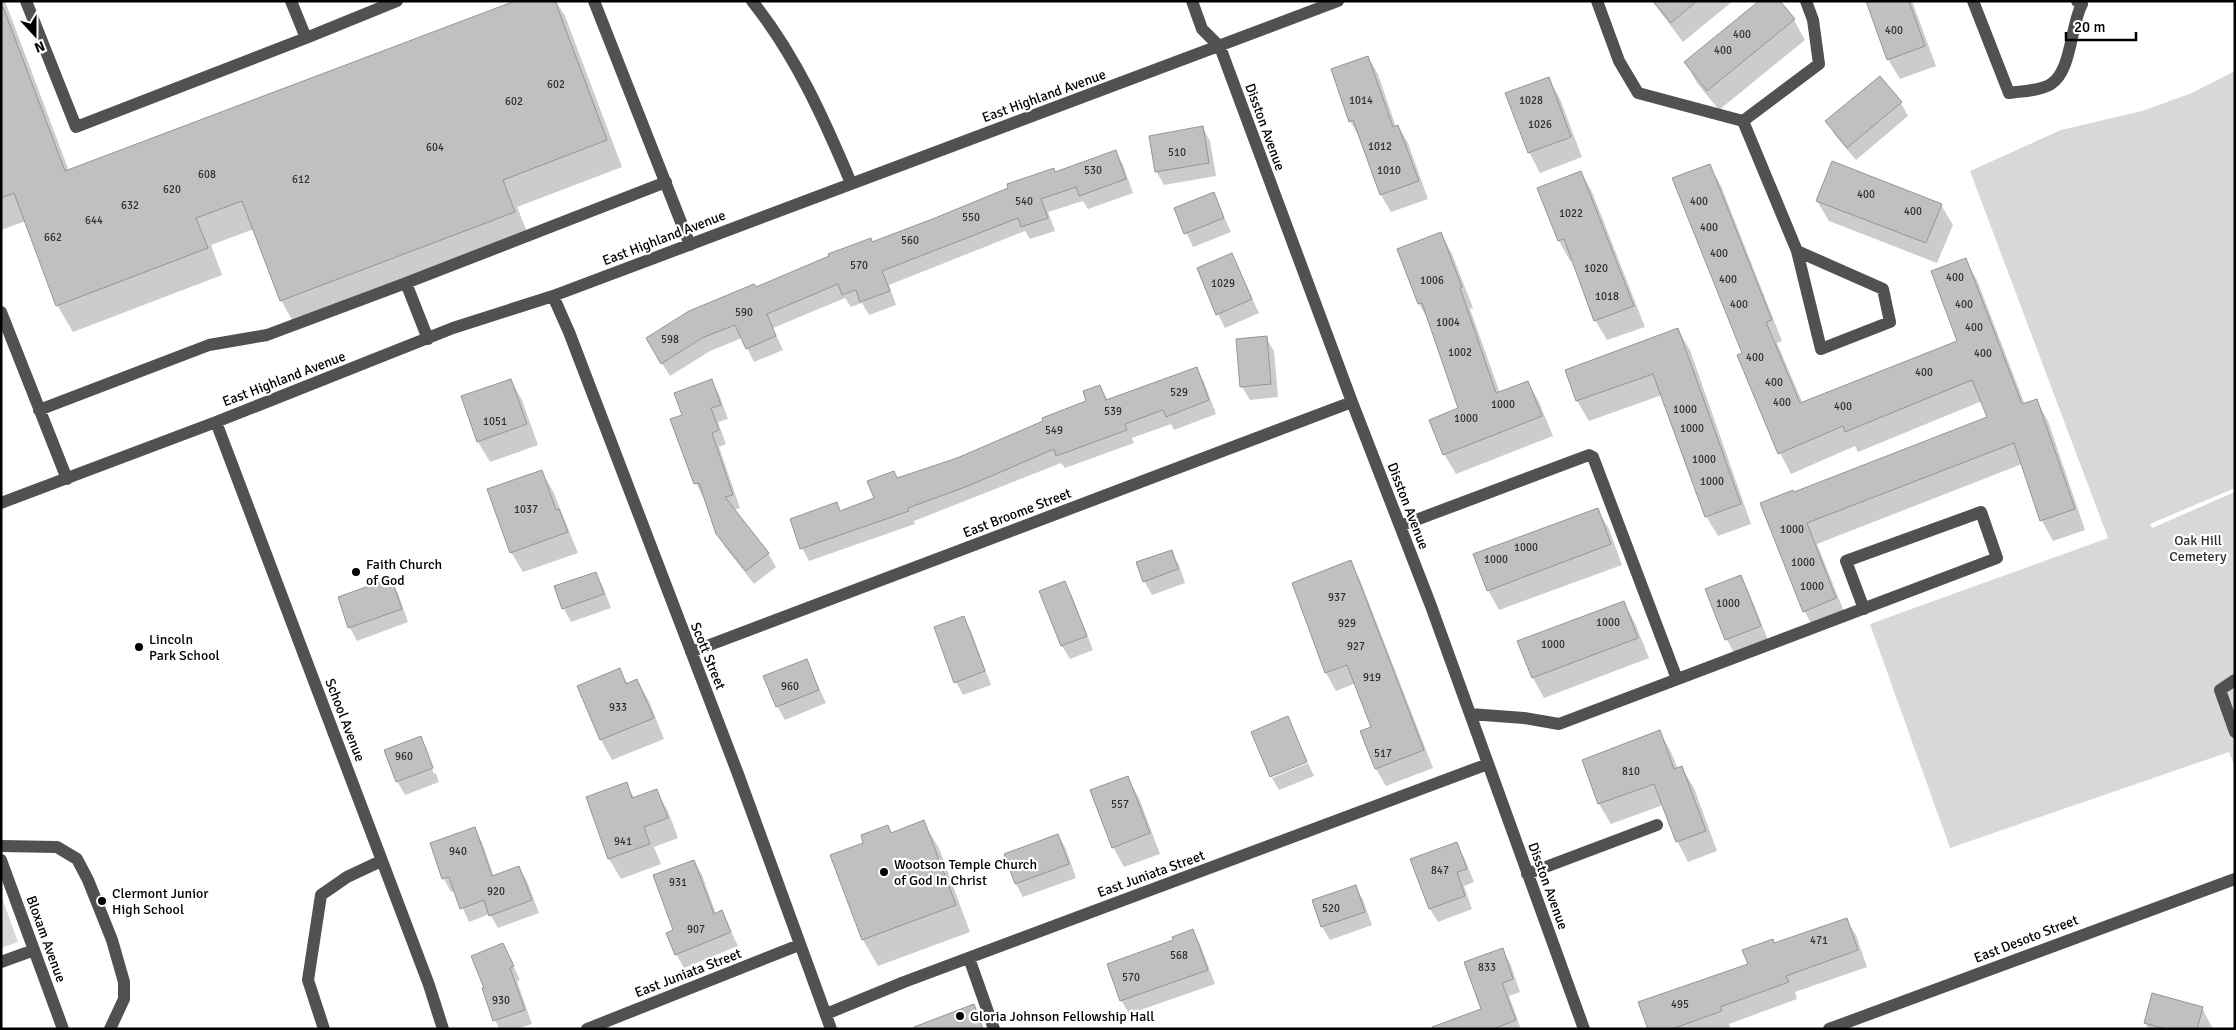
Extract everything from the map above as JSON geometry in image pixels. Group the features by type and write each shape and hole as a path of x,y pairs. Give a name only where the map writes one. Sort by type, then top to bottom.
{"street":[{"path":"26,1 76,128 397,1"},
{"path":"291,1 306,38"},
{"path":"594,1 690,244"},
{"path":"752,1 800,71 851,183"},
{"name":"Disston Avenue","path":"1192,1 1202,29 1220,47 1470,714 1584,1029"},
{"name":"East Highland Avenue","path":"1,504 428,339 553,296 851,183 1220,47 1338,1"},
{"path":"1596,1 1619,61 1638,93 1743,121"},
{"path":"1743,121 1819,64 1813,20 1806,1"},
{"path":"1973,1 2009,93 2050,85 2059,76 2065,65 2082,2"},
{"path":"1743,121 1797,251 1821,348 1890,322 1883,289 1797,251"},
{"path":"39,410 209,345 267,335 666,182"},
{"path":"406,283 428,339"},
{"name":"Scott Street","path":"553,296 569,332 738,774 831,1029"},
{"path":"1,312 67,479"},
{"name":"East Broome Street","path":"691,652 1352,402"},
{"name":"School Avenue","path":"216,422 429,986 443,1029"},
{"path":"1400,526 1589,456 1593,457 1677,679"},
{"path":"1470,714 1524,718 1559,724 1997,558 1981,512 1846,561 1864,608"},
{"path":"2235,680 2220,690 2235,732"},
{"name":"East Juniata Street","path":"826,1014 969,958 1488,764"},
{"path":"1527,874 1657,824"},
{"path":"1,846 57,847 77,860 88,880 112,940 124,982 124,999 110,1029"},
{"name":"Bloxam Avenue","path":"1,860 63,1029"},
{"path":"324,1029 308,980 321,895 347,877 382,861"},
{"name":"East Desoto Street","path":"1829,1029 2235,878"},
{"name":"East Juniata Street","path":"587,1029 800,945"},
{"path":"1,962 34,950"},
{"path":"969,958 994,1029"}],"green space":[{"name":"Oak Hill Cemetery","path":"2235,71 2235,488 2150,524 2152,528 2235,492 2235,767 2229,752 1950,848 1870,624 2108,538 1970,171 2061,130 2142,111 2192,93"},
{"path":"1,895 18,942 1,948"}],"building":[{"path":"515,1 555,1 607,140 503,180 515,212 280,301 242,201 196,218 208,248 56,306 14,193 1,198 1,7 3,7 65,171"},
{"path":"1653,1 1697,1 1671,23"},
{"path":"1759,1 1780,1 1795,19 1707,91 1684,62"},
{"path":"1866,1 1909,1 1925,46 1887,60"},
{"path":"1368,56 1393,127 1398,125 1419,181 1380,195 1353,120 1349,122 1331,69"},
{"path":"1880,76 1902,102 1847,148 1825,121"},
{"path":"1549,77 1571,137 1528,153 1505,93"},
{"path":"1203,126 1209,163 1155,172 1149,136"},
{"path":"1116,150 1126,179 1079,196 1076,187 1041,199 1048,218 1021,227 1018,218 882,271 890,291 860,302 856,290 842,295 838,284 767,314 776,336 746,349 735,325 702,338 661,364 646,338 689,311 754,284 756,287 829,256 828,254 871,238 872,242 935,218 1008,188 1007,184 1054,168 1055,172"},
{"path":"1832,161 1942,204 1926,243 1816,201"},
{"path":"1710,164 1772,320 1766,322 1800,403 1957,341 1931,271 1966,258 2022,404 2037,399 2075,509 2040,521 2014,443 1807,523 1836,598 1803,612 1760,503 1793,490 1794,492 1987,417 1972,380 1845,432 1843,426 1778,454 1737,355 1742,353 1672,178"},
{"path":"1581,171 1634,306 1594,321 1564,239 1558,241 1537,188"},
{"path":"1214,192 1224,218 1184,234 1174,208"},
{"path":"1441,232 1462,287 1460,288 1496,393 1528,381 1542,416 1443,455 1429,420 1458,408 1422,303 1418,304 1397,249"},
{"path":"1232,253 1252,299 1216,315 1197,268"},
{"path":"1678,328 1741,504 1705,517 1653,374 1576,401 1565,370"},
{"path":"1267,336 1271,384 1240,387 1236,339"},
{"path":"1197,367 1209,400 1166,417 1163,410 1125,424 1127,430 1056,456 1054,449 968,486 908,508 909,511 800,549 790,519 837,502 840,511 874,498 867,481 894,471 897,478 957,458 1043,421 1042,418 1086,401 1083,391 1100,385 1106,400"},
{"path":"511,379 527,424 477,442 461,396"},
{"path":"712,379 721,405 711,408 719,430 712,433 733,495 725,497 769,553 746,571 716,534 699,483 694,484 670,419 682,415 674,393"},
{"path":"542,470 556,510 559,509 568,532 510,553 487,489"},
{"path":"1598,508 1611,544 1487,591 1473,554"},
{"path":"1172,550 1178,569 1143,582 1136,562"},
{"path":"1351,560 1424,750 1375,769 1360,731 1371,727 1347,665 1325,673 1292,583"},
{"path":"596,572 604,594 562,609 554,586"},
{"path":"1741,575 1761,626 1725,640 1705,589"},
{"path":"391,578 402,609 348,628 338,597"},
{"path":"1065,581 1087,636 1061,646 1039,591"},
{"path":"1624,601 1638,638 1532,678 1517,641"},
{"path":"964,616 985,671 954,683 934,627"},
{"path":"807,659 819,690 776,707 763,676"},
{"path":"620,668 626,684 637,679 654,718 600,740 577,686"},
{"path":"1288,716 1307,762 1270,777 1251,732"},
{"path":"1660,730 1674,769 1682,766 1706,831 1676,842 1654,784 1598,804 1582,760"},
{"path":"421,736 433,768 396,782 384,750"},
{"path":"1128,776 1150,833 1112,848 1090,790"},
{"path":"627,782 632,798 657,789 668,818 644,827 650,844 608,859 586,797"},
{"path":"924,820 956,905 862,940 830,855 863,843 861,835 888,825 891,833"},
{"path":"475,827 492,876 519,866 532,900 489,916 484,900 460,909 449,877 442,879 430,843"},
{"path":"1058,834 1069,864 1015,884 1004,854"},
{"path":"1457,842 1467,869 1457,872 1465,896 1429,909 1410,859"},
{"path":"694,860 714,914 722,910 731,932 675,955 666,933 673,930 653,875"},
{"path":"1356,885 1365,912 1321,927 1312,900"},
{"path":"1847,918 1858,950 1786,976 1789,982 1720,1007 1722,1011 1672,1029 1648,1029 1638,1002 1748,964 1742,950 1773,939 1774,943"},
{"path":"1193,929 1208,970 1120,1001 1107,964 1173,940 1172,937"},
{"path":"503,943 514,966 510,968 525,1010 493,1021 482,988 484,988 471,956"},
{"path":"1503,948 1513,979 1502,983 1516,1020 1493,1029 1432,1029 1432,1027 1481,1009 1464,962"},
{"path":"2152,993 2203,1007 2197,1029 2166,1029 2144,1023"},
{"name":"Gloria Johnson Fellowship Hall","path":"974,1004 983,1029 914,1029 914,1027"}],"place":[{"name":"Faith Church of God","path":"356,572"},
{"name":"Lincoln Park School","path":"139,647"},
{"name":"Wootson Temple Church of God In Christ","path":"884,872"},
{"name":"Clermont Junior High School","path":"102,901"},
{"name":"Gloria Johnson Fellowship Hall","path":"960,1016"}]}
